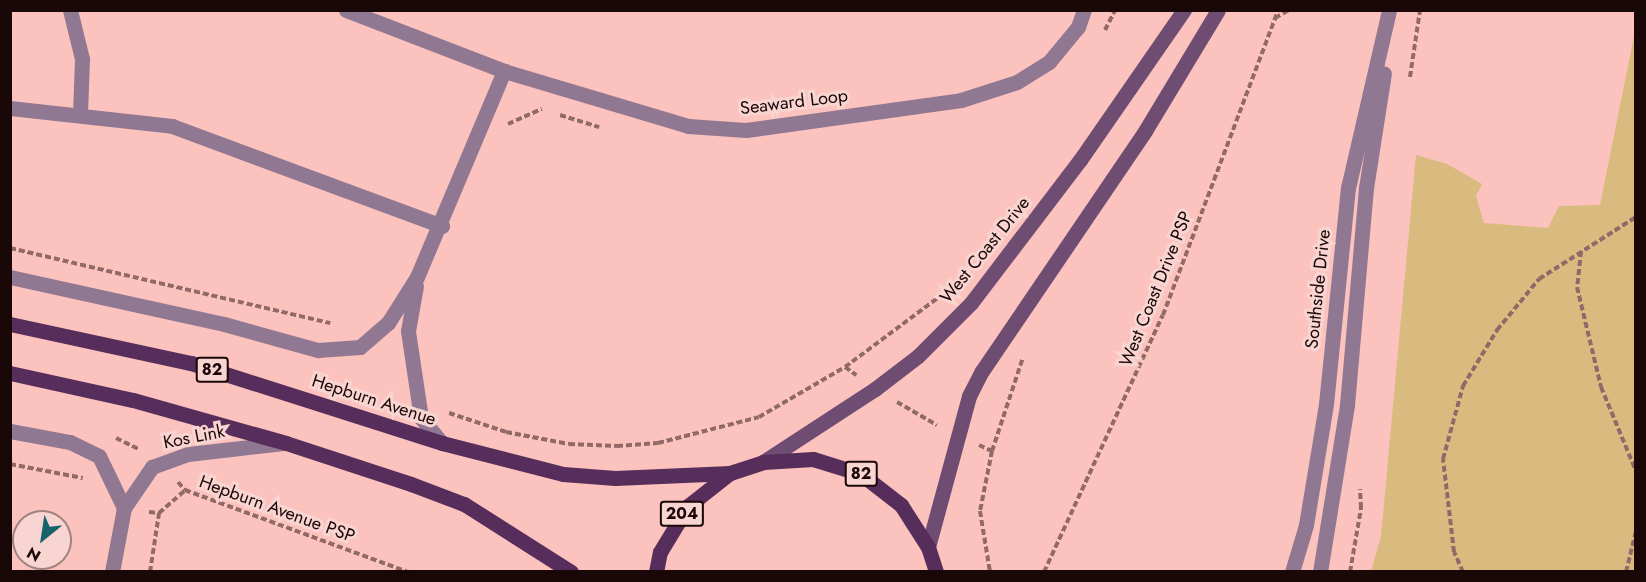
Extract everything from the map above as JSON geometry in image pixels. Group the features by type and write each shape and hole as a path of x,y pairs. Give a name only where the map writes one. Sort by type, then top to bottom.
{"main road":[{"name":"West Coast Drive","path":"763,462 875,389 918,356 971,303 1080,160 1184,10"},
{"path":"928,547 969,396 982,371 1145,131 1218,10"},
{"name":"Hepburn Avenue","path":"10,324 191,363 442,443 563,474 615,478 730,473"},
{"path":"10,373 133,400 286,442 464,504 571,572"},
{"name":"82","path":"730,473 763,462 813,459 861,474 901,505 928,547 936,572"},
{"name":"204","path":"656,572 660,552 688,506 730,473"}],"street":[{"path":"70,10 82,59 80,114"},
{"name":"Seaward Loop","path":"346,10 504,71 688,126 746,130 962,100 1017,82 1049,62 1078,27 1084,10"},
{"name":"Southside Drive","path":"1292,572 1306,525 1326,404 1348,188 1391,10"},
{"name":"Southside Drive","path":"1320,572 1347,405 1366,188 1391,10"},
{"path":"10,277 224,324 318,350 360,347 388,323 417,277 442,226 504,71"},
{"path":"10,108 172,126 442,226"},
{"path":"417,277 408,331 419,407 421,418 442,443"},
{"path":"10,431 70,442 99,456 124,508"},
{"name":"Kos Link","path":"112,572 124,508 152,467 188,454 286,442"}],"path":[{"name":"West Coast Drive PSP","path":"1044,572 1163,315 1278,10"},
{"path":"1275,18 1289,10"},
{"path":"1463,572 1454,552 1443,459 1463,386 1497,330 1539,279 1635,217"},
{"path":"10,249 340,326"},
{"path":"1581,251 1577,287 1601,387 1635,471"},
{"path":"990,572 982,543 980,511 993,451 1023,354"},
{"path":"440,405 447,412 506,432 569,444 617,446 658,443 759,417 845,367 875,389 957,436 993,451"},
{"name":"Hepburn Avenue PSP","path":"111,437 161,462 184,490 408,572"},
{"path":"150,572 159,513"},
{"path":"1626,572 1635,531"}],"shaded area":[{"path":"1635,31 1635,571 1371,571 1381,536 1416,155 1447,164 1482,184 1476,196 1484,223 1548,228 1559,206 1600,205"}]}
